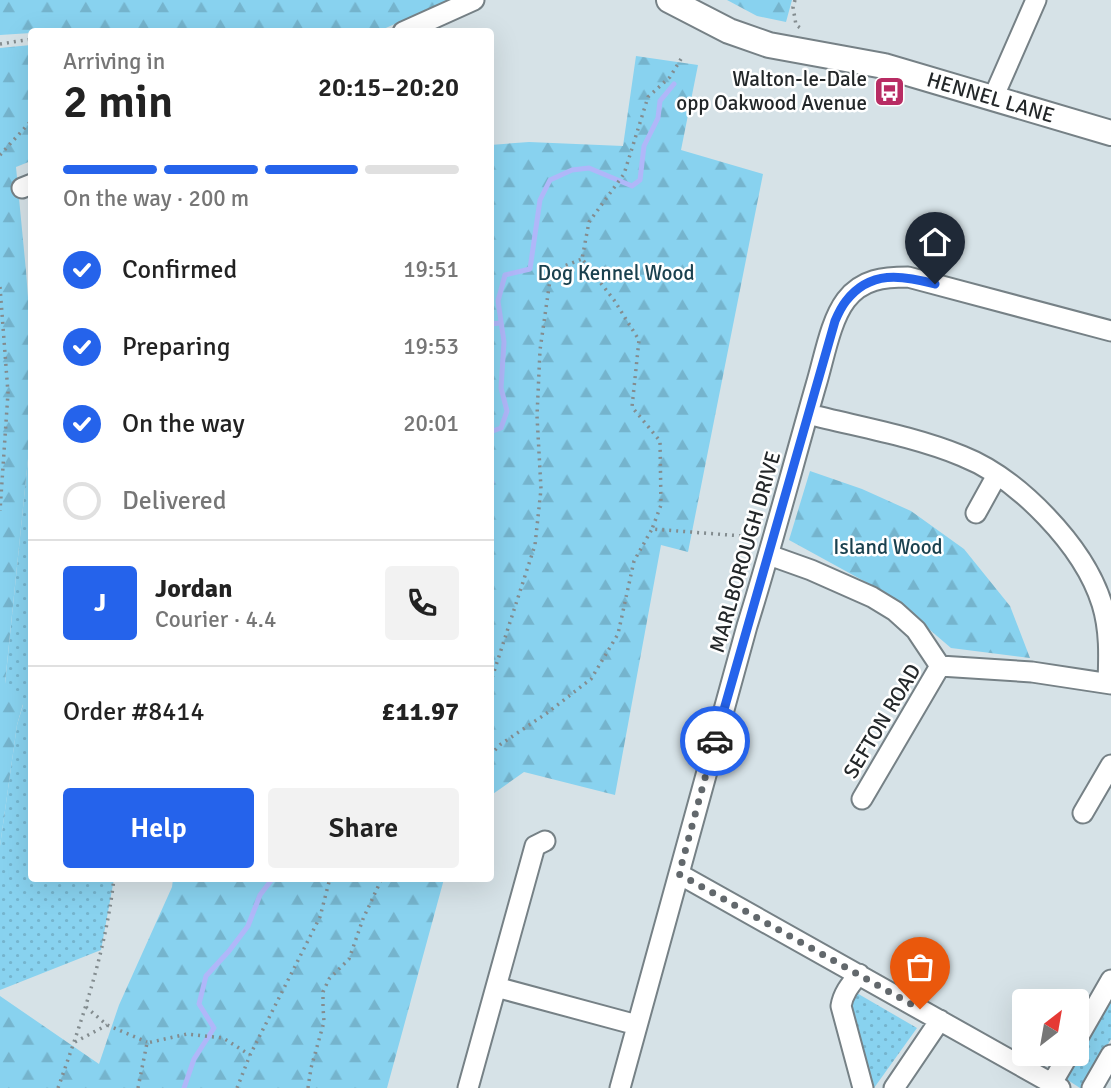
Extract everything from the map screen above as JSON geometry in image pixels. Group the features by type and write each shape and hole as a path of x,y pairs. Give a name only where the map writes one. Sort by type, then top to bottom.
{"main road":[{"name":"HENNEL LANE","path":"683,3 729,31 769,45 884,66 1111,133"}],"street":[{"path":"412,28 474,0"},
{"path":"993,98 1036,0"},
{"name":"MARLBOROUGH DRIVE","path":"620,1088 747,626 835,321 846,300 863,285 884,277 908,277 1111,331"},
{"path":"769,555 872,597 895,611 916,630 940,666 1032,672 1110,684 1109,639 1102,603 1087,570 1065,537 1019,492 997,475 965,457 925,442 808,414"},
{"path":"976,513 997,475"},
{"name":"SEFTON ROAD","path":"862,799 940,666"},
{"path":"1083,813 1111,765"},
{"path":"468,1088 535,846 545,841"},
{"path":"679,874 1056,1086 1064,1066"},
{"path":"859,974 842,997 841,1006 863,1088"},
{"path":"1089,1018 1111,980"},
{"path":"496,987 637,1025"},
{"path":"894,1088 940,1020"},
{"path":"1092,1088 1111,1055"}],"path":[{"path":"795,0 793,7 796,25 807,33 806,51"},
{"path":"0,44 28,40"},
{"path":"494,751 591,679 618,634 634,561 652,529 661,505 660,441 632,407 639,340 614,300 582,259 589,222 622,177 648,97 670,77 681,59"},
{"path":"0,155 28,124"},
{"path":"494,672 535,545 541,489 537,416 540,349 550,280 564,266 582,259"},
{"path":"0,287 8,393 0,511"},
{"path":"652,529 763,538 769,555"},
{"path":"58,1088 86,1007 111,907 114,882"},
{"path":"237,1088 250,1055 320,917 329,882"},
{"path":"308,1088 324,1022 323,992 330,979 349,959 380,882"},
{"path":"86,1007 107,1024 147,1043 187,1034 223,1038 250,1055"},
{"path":"74,1043 107,1024"},
{"path":"138,1088 147,1043"}],"green space":[{"path":"0,0 449,0 386,28 28,28 28,33 0,35"},
{"path":"727,0 792,0 786,22 757,16"},
{"path":"28,45 28,162 16,167 28,297 28,459 5,683 23,704 17,725 0,846 0,48"},
{"name":"Dog Kennel Wood","path":"636,56 698,65 681,150 763,174 688,552 661,545 615,795 524,772 494,793 494,145 529,142 623,146"},
{"path":"28,459 28,882 113,882 101,950 0,990 0,846 17,725 23,705 5,684"},
{"name":"Island Wood","path":"810,471 862,489 911,511 964,549 1010,606 1030,658 951,648 902,606 873,586 789,540"},
{"path":"173,882 443,882 387,1088 0,1088 0,996 99,1064 119,1005"},
{"path":"855,992 917,1028 874,1088 866,1088 844,1004"},
{"path":"1111,994 1111,1039 1083,1088 1080,1088 1063,1077 1069,1066 1089,1066 1089,1032"}],"waterway":[{"path":"494,431 501,428 507,411 501,388 504,342 498,301 505,275 530,269 540,200 550,180 572,170 589,168 632,186 640,180 644,146 658,118 660,101 674,84"},
{"path":"494,324 501,323"},
{"path":"184,1088 194,1059 214,1028 199,1004 206,976 248,926 260,895 270,882"}],"way so far":[{"path":"715,741 679,874 920,1009"}],"place":[{"name":"Walton-le-Dale opp Oakwood Avenue","path":"890,91"}],"route":[{"path":"715,741 835,321 846,300 863,285 884,277 908,277 935,284"}]}
